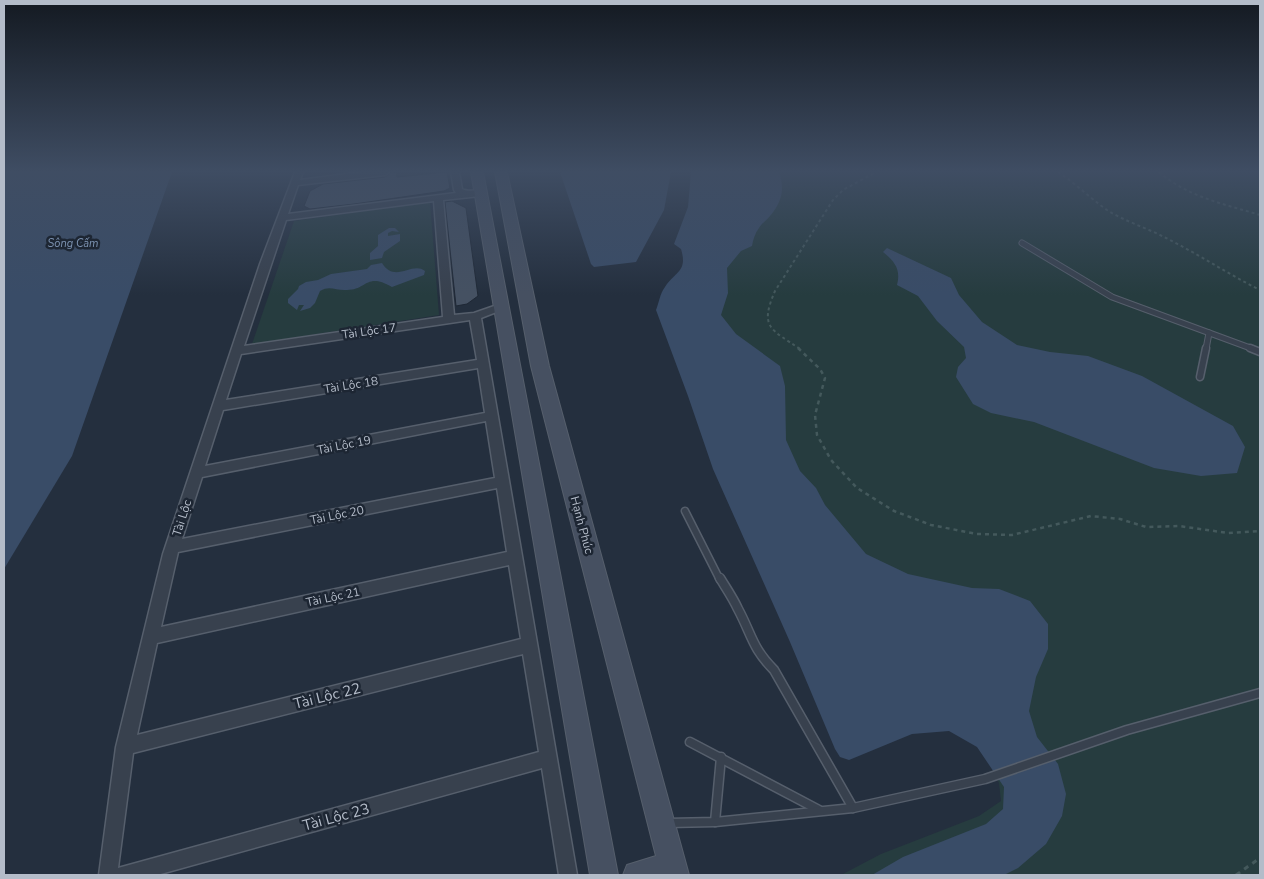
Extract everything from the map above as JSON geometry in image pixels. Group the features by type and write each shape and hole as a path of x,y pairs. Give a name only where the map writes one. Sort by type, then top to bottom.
{"street":[{"name":"Tài Lộc","path":"108,875 126,748 172,547 236,351 284,213"},
{"path":"282,218 321,213"},
{"path":"439,213 449,320"},
{"path":"477,213 500,307 604,875"},
{"name":"Hạnh Phúc","path":"508,213 540,366 674,870"},
{"path":"500,307 526,298"},
{"name":"Tài Lộc 17","path":"236,351 476,316 500,307"},
{"path":"476,316 482,363 568,875"},
{"name":"Tài Lộc 18","path":"219,406 482,363"},
{"name":"Tài Lộc 19","path":"197,473 491,416"},
{"name":"Tài Lộc 20","path":"172,547 502,482"},
{"name":"Tài Lộc 21","path":"151,637 514,557"},
{"name":"Tài Lộc 22","path":"126,748 529,645"},
{"name":"Tài Lộc 23","path":"124,875 548,758"},
{"path":"637,875 674,870"}],"lane":[{"path":"1022,243 1112,297 1260,352"},
{"path":"1200,377 1209,333"},
{"path":"685,511 711,564 739,610 752,642 761,657 774,670 852,808"},
{"path":"662,823 715,822 852,808 985,779 1135,728 1260,693"},
{"path":"690,742 820,810"},
{"path":"715,822 721,757"}],"path":[{"path":"823,213 807,244 776,290 769,306 767,317 771,329 806,354 820,369 825,378 815,415 816,436 831,460 857,488 894,511 931,525 977,534 1012,535 1091,516 1120,519 1146,526 1179,526 1228,533 1260,531"},
{"path":"1113,213 1165,237 1204,258 1231,276 1260,290"},
{"path":"1236,875 1260,858"}],"green space":[{"path":"351,213 431,213 439,315 252,344 294,221"},
{"path":"724,213 1260,213 1260,875 841,875 881,854 979,816 1001,801 999,783 986,752 686,301"}],"water":[{"name":"Sông Cấm","path":"4,213 158,213 72,456 4,569"},
{"path":"574,213 662,213 636,262 594,267 591,264"},
{"path":"686,213 772,213 758,230 752,246 741,251 727,268 728,293 721,315 736,334 780,366 785,386 786,440 800,471 816,488 825,505 866,554 908,574 972,588 999,589 1030,601 1048,624 1048,649 1036,677 1029,711 1037,737 1058,764 1066,794 1062,816 1046,844 1018,868 1004,875 872,875 903,857 986,824 1003,809 1004,787 977,747 949,731 912,734 849,760 840,757 835,749 713,469 656,310 663,289 682,267 683,257 681,249 674,244"},
{"path":"389,228 395,228 399,232 392,231 388,233 388,236 400,234 400,241 384,252 382,258 370,260 370,253 378,246 378,235"},
{"path":"887,248 951,278 959,295 982,322 1017,345 1050,352 1088,356 1142,376 1233,426 1245,447 1237,473 1201,476 1154,468 1034,422 991,413 973,404 956,377 958,367 966,358 964,347 937,321 918,296 897,285 898,274 896,266 883,252"},
{"path":"382,263 392,272 415,268 425,271 424,275 392,287 372,281 354,289 324,289 320,291 315,303 310,308 300,311 304,305 299,305 297,310 288,303 288,299 299,286 306,282 318,280 331,274 367,269 371,265"}],"building":[{"path":"446,213 467,213 478,296 467,304 456,306"}]}
